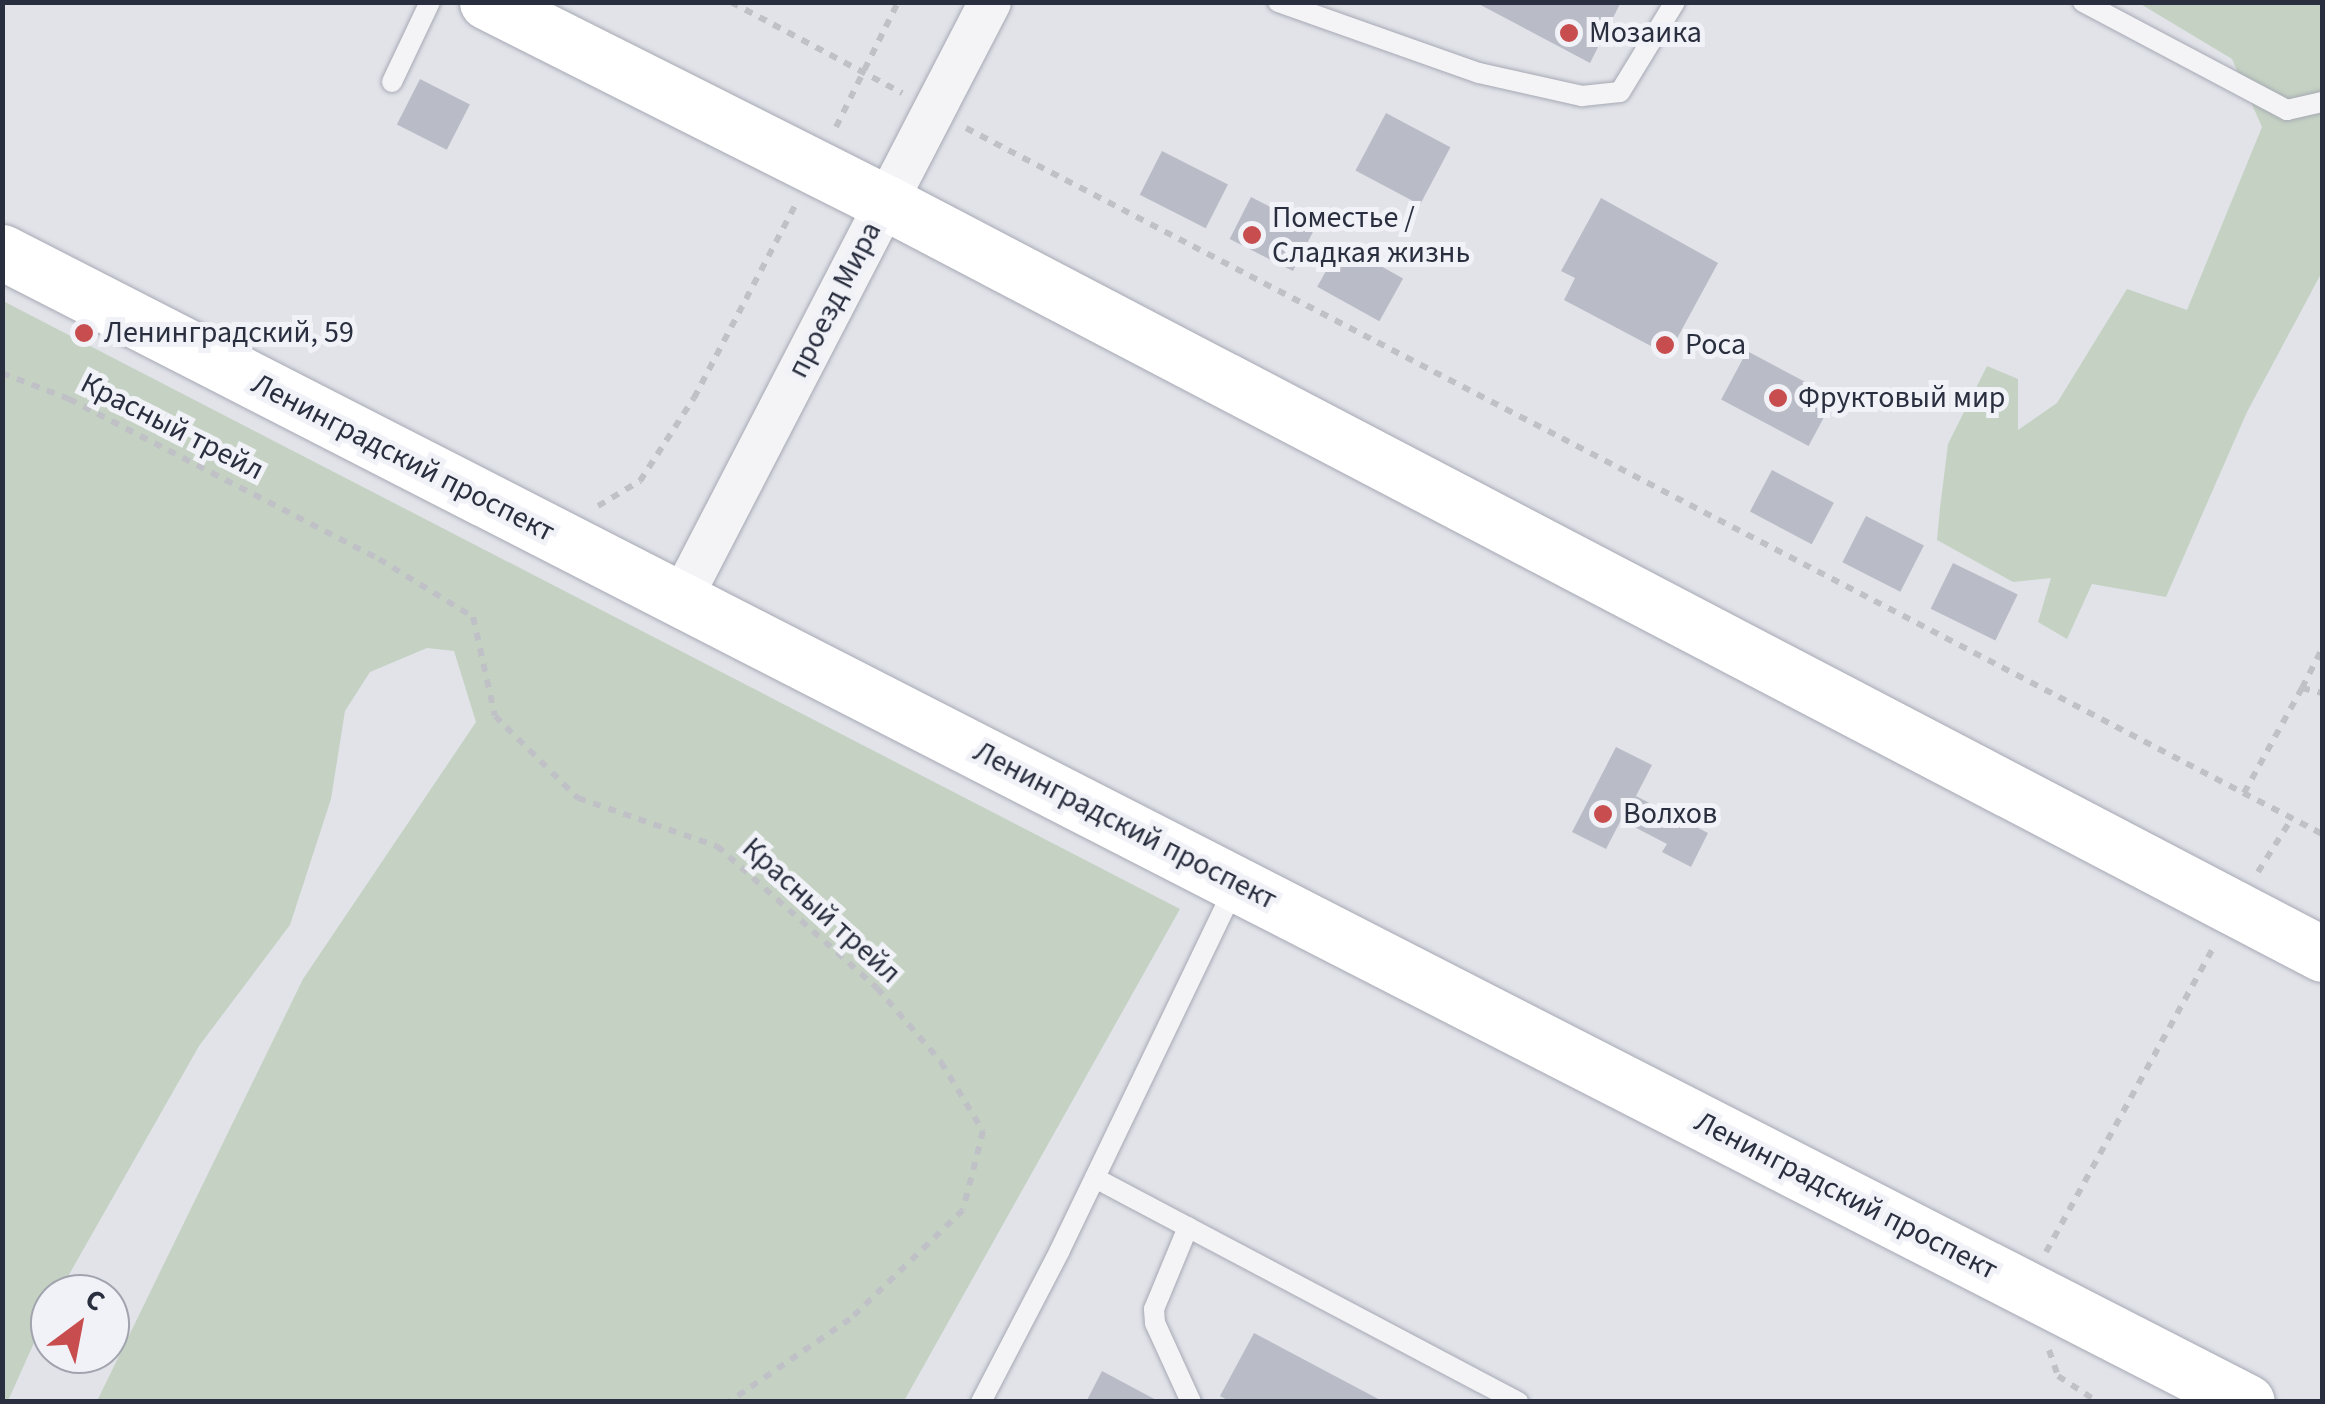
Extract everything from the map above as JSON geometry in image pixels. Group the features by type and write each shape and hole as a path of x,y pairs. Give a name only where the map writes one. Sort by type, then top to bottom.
{"main road":[{"path":"487,2 886,202 2322,954"},
{"name":"Ленинградский проспект","path":"2,252 2239,1400"}],"street":[{"name":"проезд Мира","path":"681,599 990,2"}],"lane":[{"path":"392,82 430,2"},
{"path":"1278,2 1479,73 1582,96 1620,92 1676,2"},
{"path":"2083,2 2287,110 2322,102"},
{"path":"980,1402 1095,1178 1236,883"},
{"path":"1095,1178 1518,1402"},
{"path":"1188,1227 1154,1310 1156,1323 1192,1402"}],"path":[{"path":"731,2 2322,834"},
{"path":"551,534 640,481 694,398 898,2"},
{"name":"Красный трейл","path":"2,372 70,400 379,559 473,617 496,716 578,798 716,846 876,988 941,1062 982,1131 963,1210 850,1318 729,1402"},
{"path":"2244,793 2322,649"},
{"path":"2302,688 2322,693"},
{"path":"2098,1402 2058,1376 2026,1288 2234,910 2292,818"}],"green space":[{"path":"2139,3 2322,3 2322,272 2247,412 2166,597 2092,584 2067,639 2038,622 2051,578 2013,582 1937,540 1940,508 1948,444 1987,366 2018,379 2018,430 2057,403 2127,289 2187,310 2262,127 2232,59"},
{"path":"3,301 1180,909 904,1401 97,1401 110,1374 130,1374 130,1333 303,979 476,722 454,651 427,648 370,672 345,711 331,799 290,925 199,1046 69,1274 30,1274 30,1352 8,1401 3,1401"}],"building":[{"name":"Мозаика","path":"1475,2 1621,2 1590,63"},
{"path":"420,79 470,104 447,150 397,124"},
{"path":"1386,113 1450,147 1420,205 1355,170"},
{"path":"1162,151 1228,185 1206,228 1140,195"},
{"path":"1251,197 1314,229 1293,271 1230,239"},
{"path":"1601,198 1718,263 1668,355 1564,300 1575,278 1561,271"},
{"path":"1341,244 1403,278 1379,321 1317,287"},
{"name":"Фруктовый мир","path":"1747,351 1834,397 1809,446 1721,400"},
{"path":"1772,470 1834,503 1812,544 1750,511"},
{"path":"1866,516 1924,546 1900,592 1842,562"},
{"path":"1953,563 2018,595 1995,640 1931,609"},
{"path":"1616,747 1652,765 1636,796 1708,833 1691,867 1662,852 1667,844 1621,820 1606,849 1572,832"},
{"path":"1254,1333 1384,1402 1231,1402 1220,1396"},
{"path":"1102,1371 1160,1402 1086,1402"}],"place":[{"name":"Мозаика","path":"1569,33"},
{"name":"Поместье / Сладкая жизнь","path":"1252,235"},
{"name":"Ленинградский, 59","path":"84,333"},
{"name":"Роса","path":"1665,345"},
{"name":"Фруктовый мир","path":"1778,398"},
{"name":"Волхов","path":"1603,814"}]}
